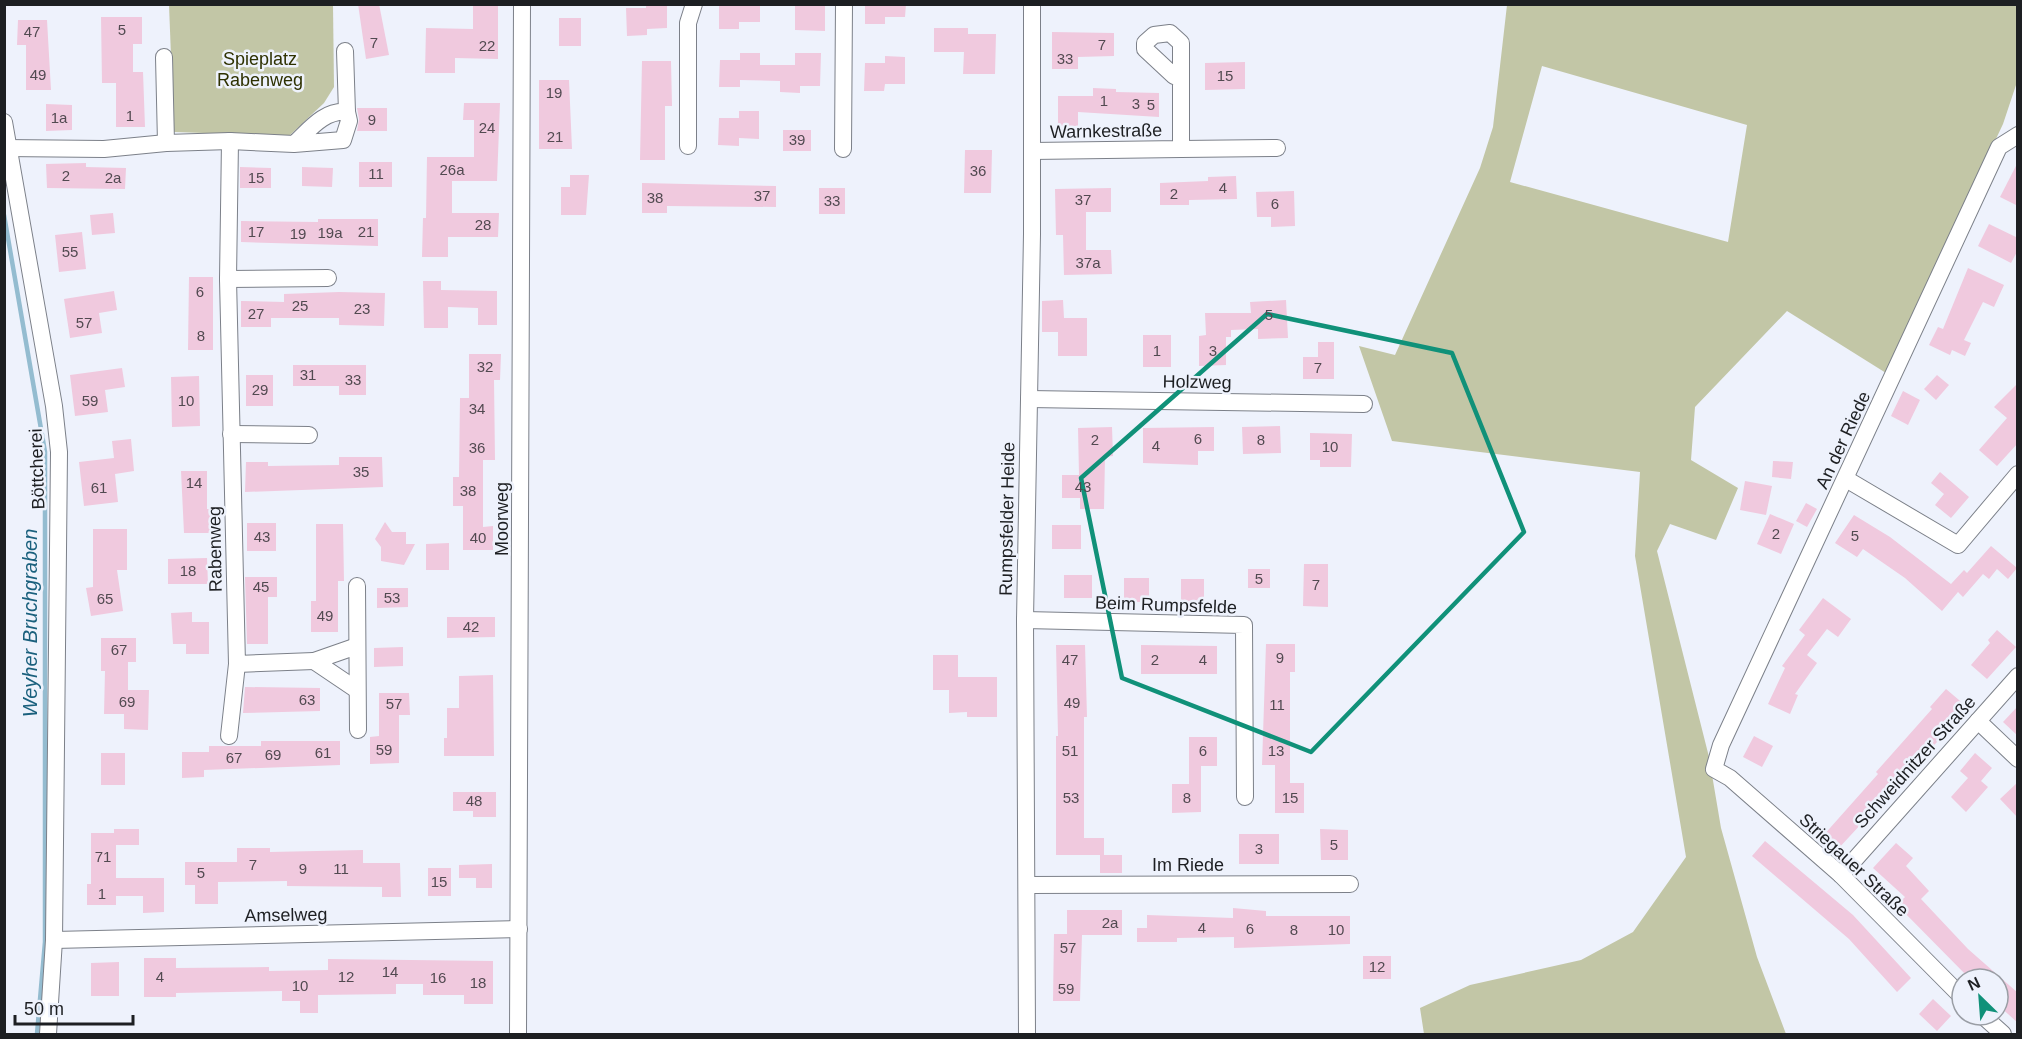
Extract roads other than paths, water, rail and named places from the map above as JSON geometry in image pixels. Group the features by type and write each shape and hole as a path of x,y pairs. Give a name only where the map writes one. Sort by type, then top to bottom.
{"street":[{"name":"Moorweg","path":"518,1035 522,4"},
{"path":"688,146 688,23 694,4"},
{"path":"843,149 844,4"},
{"name":"Rumpsfelder Heide","path":"1027,1035 1025,620 1032,4"},
{"path":"6,147 104,149 166,143 230,141 294,144 343,140 349,121 345,51"},
{"path":"164,57 166,143"},
{"name":"Warnkestraße","path":"1180,76 1181,149"},
{"path":"294,144 321,118 335,111 347,112"},
{"name":"Böttcherei","path":"4,122 6,147 54,406 58,452 54,940 48,1035"},
{"name":"An der Riede","path":"1714,769 1721,745 1999,147 2018,135"},
{"name":"Rabenweg","path":"229,736 237,664 228,279 230,141"},
{"name":"Warnkestraße","path":"1032,151 1277,148"},
{"path":"228,279 328,278"},
{"name":"Holzweg","path":"1029,399 1364,404"},
{"path":"231,434 309,435"},
{"path":"1846,479 1958,545 2018,474"},
{"path":"357,586 358,730"},
{"name":"Beim Rumpsfelde","path":"1025,620 1244,625 1245,797"},
{"path":"237,664 314,661 357,646"},
{"path":"314,661 357,690"},
{"name":"Schweidnitzer Straße","path":"1842,875 2018,676"},
{"path":"1978,721 2018,759"},
{"name":"Striegauer Straße","path":"1714,769 1730,778 1842,875 1950,985"},
{"name":"Im Riede","path":"1027,885 1350,884"},
{"name":"Amselweg","path":"54,940 519,929"}],"waterway":[{"name":"Weyher Bruchgraben","path":"4,215 45,452 45,942 37,1034"}],"park label":[{"name":"Spieplatz Rabenweg","path":"260,69"}]}
